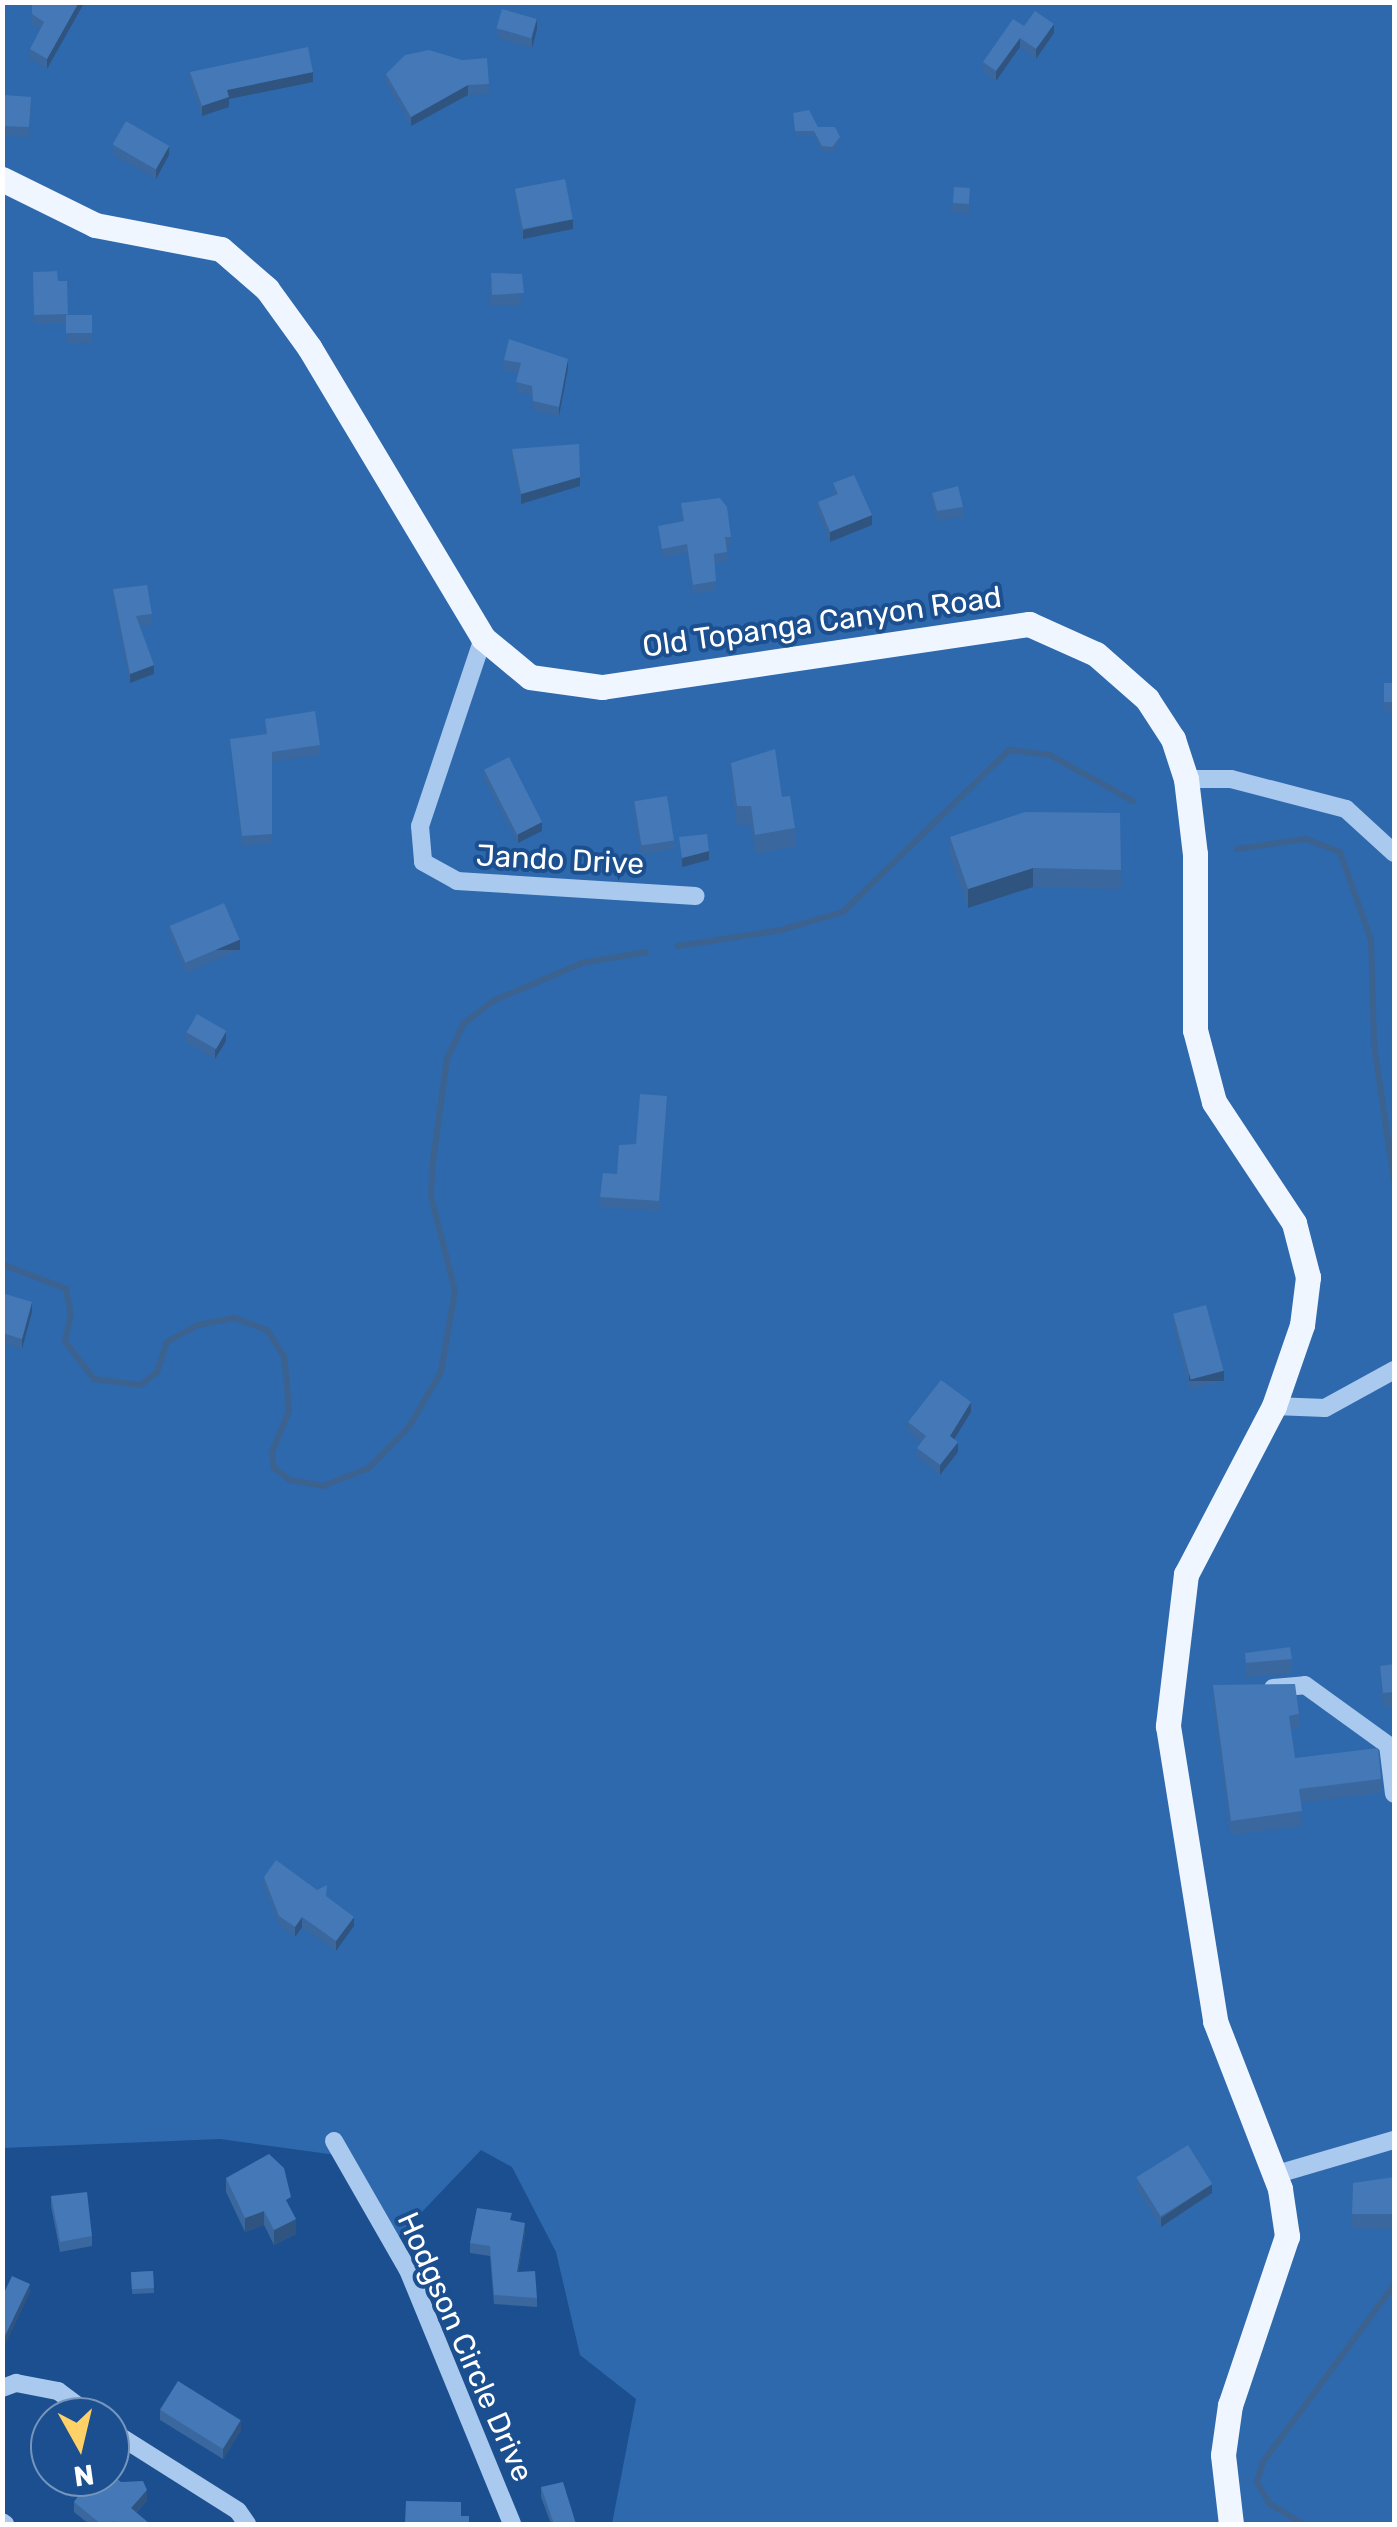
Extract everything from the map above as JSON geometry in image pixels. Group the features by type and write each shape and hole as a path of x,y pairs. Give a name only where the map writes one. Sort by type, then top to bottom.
{"main road":[{"name":"Old Topanga Canyon Road","path":"2,178 94,225 221,249 266,288 309,347 483,638 530,677 602,687 1029,624 1096,654 1148,699 1173,739 1186,779 1195,854 1195,1030 1214,1102 1294,1223 1308,1276 1302,1325 1274,1406 1186,1574 1168,1726 1215,2022 1274,2174 1287,2236 1230,2404 1223,2455 1231,2524"}],"street":[{"name":"Jando Drive","path":"483,638 420,826 423,862 457,882 696,896"},
{"path":"1186,779 1231,778 1346,809 1394,853"},
{"path":"1274,1406 1325,1408 1394,1370"},
{"path":"1246,1690 1305,1685 1388,1746 1394,1794"},
{"path":"1274,2174 1394,2140"},
{"name":"Hodgson Circle Drive","path":"334,2141 408,2270 512,2524"},
{"path":"2,2388 16,2383 65,2397"},
{"path":"130,2443 238,2511 248,2524"}],"shaded area":[{"path":"3,3 1394,3 1394,2524 612,2524 636,2399 580,2355 556,2252 512,2167 481,2150 397,2238 336,2155 220,2139 3,2148"}],"building":[{"path":"32,2 79,2 47,59 30,49 44,22 32,14"},
{"path":"502,9 537,19 531,38 496,28"},
{"path":"1035,11 1054,24 1036,49 1020,38 996,71 983,62 1013,19 1024,26"},
{"path":"308,47 313,72 227,90 229,97 202,106 190,72"},
{"path":"429,50 462,60 487,58 489,84 468,85 411,117 386,74 405,55"},
{"path":"5,95 31,97 29,127 2,126"},
{"path":"809,110 818,127 835,127 840,137 832,147 822,146 814,131 795,131 793,113"},
{"path":"126,121 169,146 156,169 113,144"},
{"path":"565,179 573,219 523,229 515,189"},
{"path":"954,187 970,188 969,204 953,203"},
{"path":"57,271 58,281 67,281 68,314 34,315 33,272"},
{"path":"491,273 522,274 524,293 492,295"},
{"path":"66,315 92,315 92,333 66,333"},
{"path":"509,339 568,359 559,407 533,401 532,386 516,382 521,363 504,360"},
{"path":"579,444 580,477 521,494 512,449"},
{"path":"854,475 872,515 830,532 818,502 838,494 833,483"},
{"path":"958,486 963,507 937,511 932,493"},
{"path":"720,498 727,507 731,537 725,537 727,552 714,554 716,581 693,585 687,544 662,549 658,526 684,521 681,503"},
{"path":"147,585 152,614 136,616 154,665 130,674 113,589"},
{"path":"1384,683 1394,683 1394,702 1384,702"},
{"path":"315,711 320,745 272,752 272,834 242,836 230,739 267,734 265,719"},
{"path":"775,749 782,797 790,796 795,828 755,835 751,806 737,806 731,763"},
{"path":"509,757 542,822 517,835 484,770"},
{"path":"667,796 674,840 641,846 634,801"},
{"path":"1025,812 1120,813 1121,870 1033,868 968,889 950,837"},
{"path":"707,834 709,851 682,858 679,837"},
{"path":"224,903 240,940 185,963 170,926"},
{"path":"197,1014 226,1031 216,1049 187,1032"},
{"path":"640,1094 667,1096 659,1201 600,1197 603,1173 617,1174 619,1145 636,1144"},
{"path":"2,1293 32,1302 22,1339 2,1333"},
{"path":"1206,1305 1224,1371 1191,1379 1173,1314"},
{"path":"941,1380 971,1402 950,1436 958,1442 940,1465 917,1448 926,1436 908,1422"},
{"path":"1290,1647 1292,1659 1246,1663 1245,1653"},
{"path":"1394,1664 1394,1692 1383,1693 1380,1666"},
{"path":"1295,1684 1299,1714 1289,1716 1295,1758 1378,1748 1381,1779 1299,1789 1302,1811 1231,1821 1213,1685"},
{"path":"276,1860 317,1890 327,1885 326,1896 354,1917 336,1941 302,1917 295,1927 279,1916 264,1877"},
{"path":"1188,2145 1212,2184 1161,2216 1136,2177"},
{"path":"269,2154 284,2168 291,2197 286,2200 296,2219 274,2230 264,2211 245,2218 226,2178"},
{"path":"1394,2177 1392,2214 1352,2214 1353,2183"},
{"path":"87,2192 92,2236 60,2242 51,2196"},
{"path":"477,2208 512,2213 510,2220 525,2223 517,2272 535,2271 537,2298 494,2295 490,2246 470,2243"},
{"path":"153,2271 154,2288 132,2289 131,2272"},
{"path":"12,2276 30,2284 5,2336 2,2297"},
{"path":"178,2381 241,2420 223,2449 160,2410"},
{"path":"143,2481 147,2490 131,2508 150,2524 101,2524 74,2502 78,2497 130,2497 130,2482"},
{"path":"563,2482 576,2524 554,2524 541,2487"},
{"path":"406,2501 461,2502 461,2516 469,2516 469,2524 405,2524"}],"waterway":[{"path":"678,946 781,930 843,912 1009,750 1050,755 1133,801"},
{"path":"1237,849 1306,839 1340,852 1371,940 1374,1044 1394,1181"},
{"path":"2,1264 66,1289 71,1315 65,1341 94,1379 141,1385 157,1372 167,1342 198,1325 235,1318 267,1330 284,1356 289,1411 272,1452 274,1468 290,1480 323,1486 369,1468 409,1427 441,1372 455,1291 431,1196 433,1161 447,1059 463,1024 495,1000 582,963 646,952"},
{"path":"1303,2524 1270,2504 1257,2482 1263,2462 1394,2285"}]}
